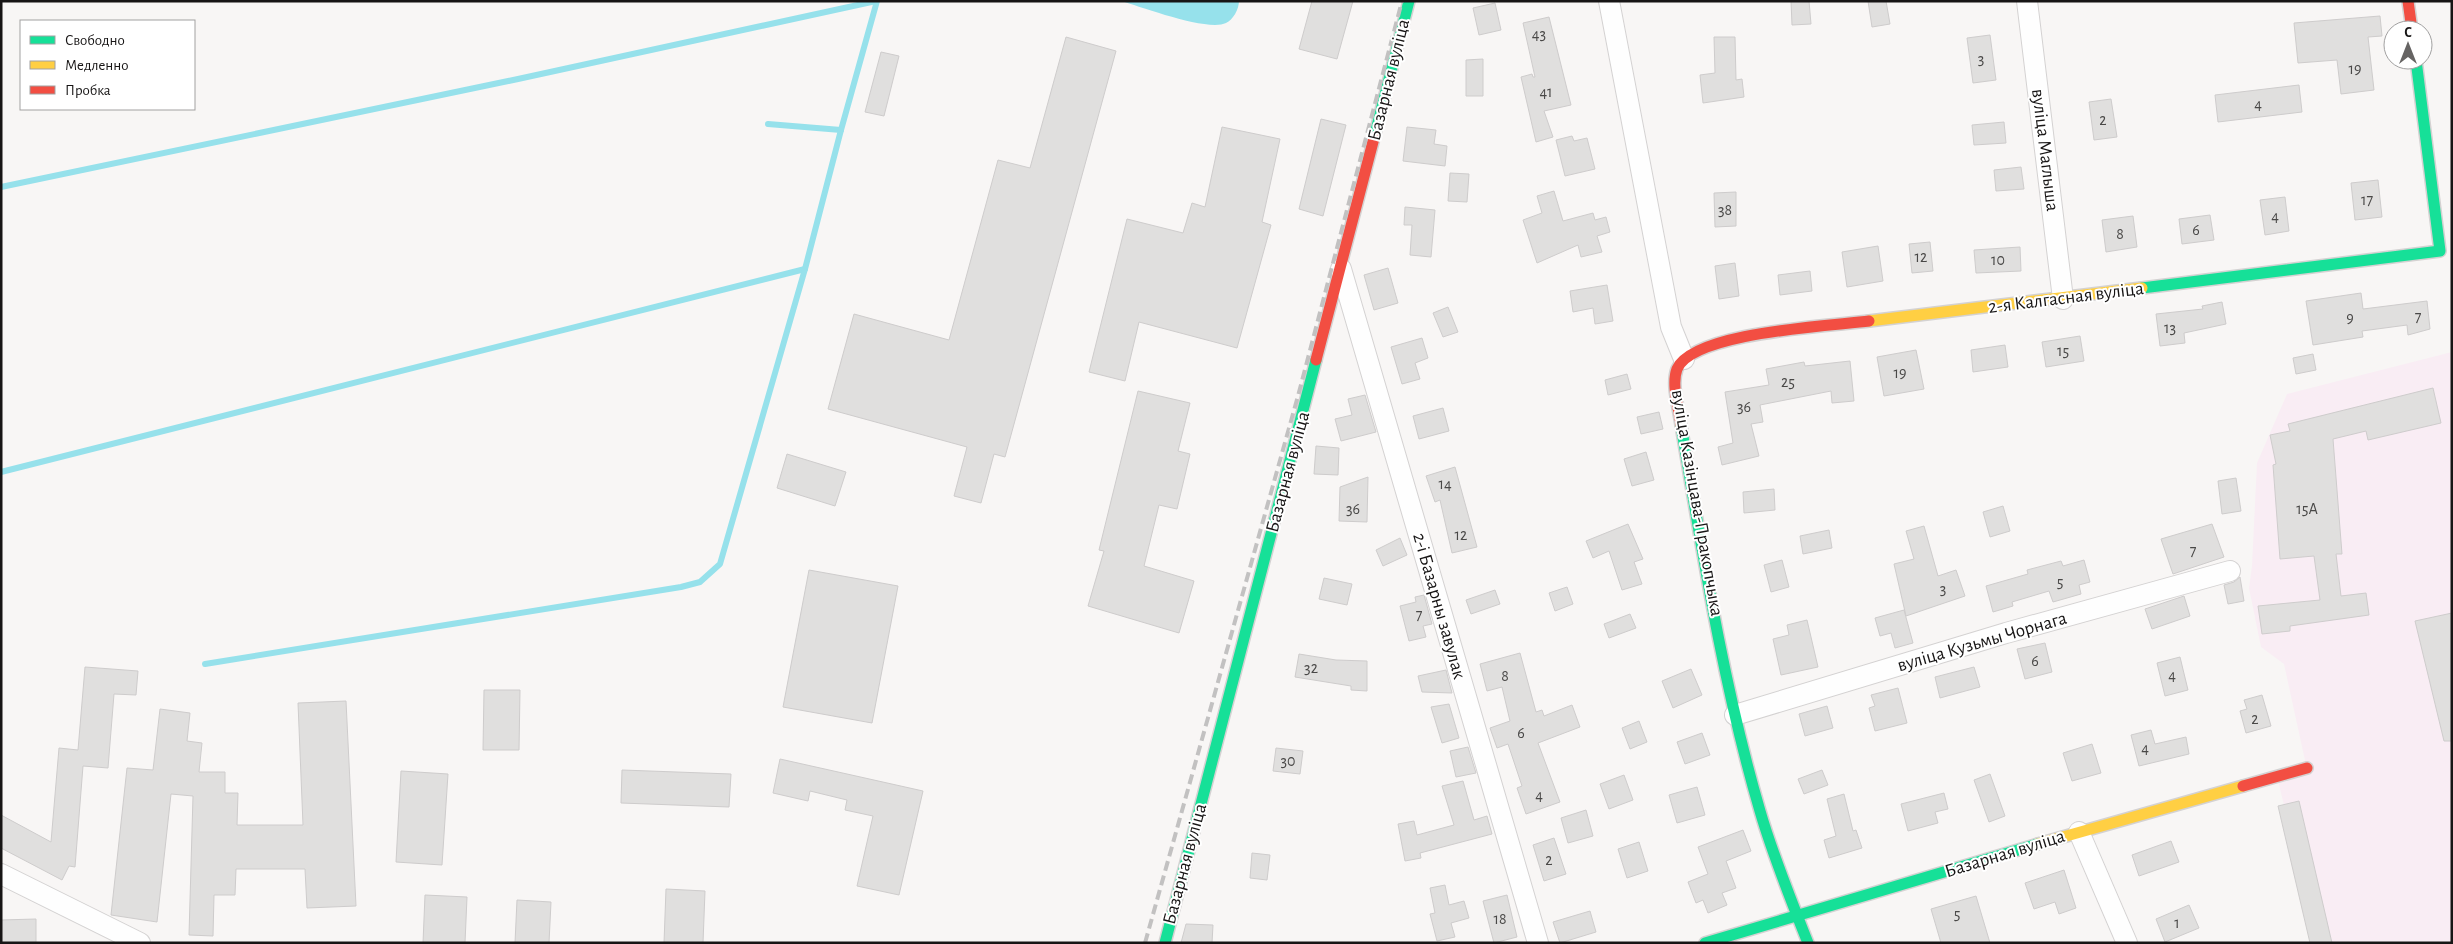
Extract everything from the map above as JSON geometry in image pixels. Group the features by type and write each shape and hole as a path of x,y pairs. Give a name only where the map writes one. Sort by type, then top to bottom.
{"street":[{"name":"Базарная вуліца","path":"1165,943 1409,1"},
{"path":"1609,1 1671,327 1684,359"},
{"name":"вуліца Маглыша","path":"2027,1 2063,299"},
{"path":"2408,1 2411,20"},
{"path":"2418,70 2446,251"},
{"name":"2-я Калгасная вуліца","path":"1684,359 1707,345 1741,337 2446,251"},
{"name":"2-і Базарны завулак","path":"1341,269 1538,943"},
{"name":"вуліца Казінцава-Пракопчыка","path":"1684,359 1675,376 1676,398 1735,715 1771,846 1808,943"},
{"name":"вуліца Кузьмы Чорнага","path":"1735,715 2006,634 2230,571"},
{"name":"Базарная вуліца","path":"1705,943 2079,832 2307,768"},
{"path":"2079,832 2127,943"},
{"path":"1,874 140,943"}],"shaded area":[{"path":"2452,352 2452,943 2317,943 2276,772 2306,765 2284,664 2261,647 2249,588 2252,566 2257,463 2287,394"}],"water":[{"path":"1121,1 1239,1 1239,4 1237,11 1231,19 1226,23 1217,25 1190,22"}],"building":[{"path":"1312,1 1353,1 1337,59 1299,49"},
{"path":"1791,1 1809,1 1811,24 1792,25"},
{"path":"1868,1 1886,1 1890,24 1872,27"},
{"path":"1495,3 1501,30 1479,35 1473,8"},
{"path":"2380,16 2382,36 2368,37 2374,90 2341,94 2337,60 2298,63 2294,23"},
{"path":"1549,17 1571,105 1544,111 1553,137 1536,142 1521,77 1532,74 1535,77 1523,23"},
{"path":"1990,35 1996,80 1973,83 1967,38"},
{"path":"1066,37 1116,51 1005,457 994,454 981,503 954,496 967,447 828,409 854,314 949,340 998,160 1030,168"},
{"path":"1714,37 1735,37 1736,80 1742,79 1744,97 1703,103 1700,75 1715,73"},
{"path":"881,52 899,56 884,116 865,112"},
{"path":"1483,59 1483,96 1466,96 1466,60"},
{"path":"2299,85 2302,112 2218,122 2215,95"},
{"path":"2111,99 2117,137 2094,140 2089,102"},
{"path":"1321,119 1346,125 1323,216 1299,209"},
{"path":"2004,122 2006,143 1974,145 1972,125"},
{"path":"1222,127 1280,139 1262,222 1271,225 1237,348 1139,322 1125,381 1089,372 1127,219 1183,233 1192,203 1205,207"},
{"path":"1407,127 1436,130 1434,144 1447,146 1445,166 1403,161"},
{"path":"1572,136 1574,141 1587,138 1595,169 1565,176 1556,140"},
{"path":"2021,167 2024,189 1996,191 1994,170"},
{"path":"1450,173 1469,174 1467,202 1448,201"},
{"path":"2378,180 2382,217 2355,220 2351,183"},
{"path":"1554,191 1563,221 1593,213 1595,220 1606,217 1610,232 1597,236 1602,252 1581,257 1578,245 1537,263 1523,220 1542,213 1537,196"},
{"path":"1736,192 1736,226 1715,227 1714,193"},
{"path":"2285,197 2289,231 2265,235 2260,200"},
{"path":"1405,207 1435,210 1431,257 1410,255 1412,225 1404,225"},
{"path":"2210,215 2214,240 2182,244 2179,219"},
{"path":"2133,216 2137,247 2106,252 2102,220"},
{"path":"1930,242 1933,271 1912,273 1909,244"},
{"path":"1878,246 1883,281 1847,287 1842,252"},
{"path":"2020,247 2021,271 1976,273 1974,250"},
{"path":"1735,263 1739,296 1719,299 1715,266"},
{"path":"1388,268 1398,303 1374,310 1364,275"},
{"path":"1810,271 1812,291 1780,295 1778,275"},
{"path":"1607,285 1613,321 1595,324 1593,308 1573,312 1570,291"},
{"path":"2361,293 2363,309 2427,301 2430,329 2408,335 2407,325 2362,331 2363,337 2313,345 2306,301"},
{"path":"2222,302 2226,324 2184,333 2185,343 2160,346 2156,314 2203,309 2202,306"},
{"path":"1448,307 1458,332 1443,337 1433,313"},
{"path":"2080,336 2084,361 2046,367 2042,342"},
{"path":"1422,338 1428,358 1415,363 1420,379 1402,384 1391,347"},
{"path":"2005,345 2008,367 1973,372 1971,350"},
{"path":"1916,350 1924,389 1884,396 1877,357"},
{"path":"2313,354 2316,370 2296,374 2293,358"},
{"path":"1850,361 1854,401 1832,403 1831,391 1760,405 1763,422 1751,424 1759,456 1722,465 1718,447 1733,443 1725,392 1769,385 1766,369 1804,362 1805,366"},
{"path":"1627,374 1631,389 1608,395 1605,380"},
{"path":"2433,388 2441,423 2368,440 2366,431 2333,439 2342,554 2336,554 2341,596 2366,593 2369,615 2290,626 2290,631 2262,634 2258,606 2320,600 2314,556 2280,559 2273,465 2276,464 2270,435 2290,431 2288,424"},
{"path":"1138,391 1190,403 1178,451 1190,454 1177,509 1159,505 1144,566 1194,581 1179,633 1088,606 1104,551 1099,550"},
{"path":"1365,395 1376,432 1341,441 1335,419 1352,415 1348,399"},
{"path":"1443,408 1449,431 1419,439 1413,416"},
{"path":"1659,412 1663,429 1641,434 1637,417"},
{"path":"1316,446 1339,448 1338,475 1314,474"},
{"path":"1646,452 1654,480 1632,486 1624,459"},
{"path":"787,454 846,472 835,506 777,488"},
{"path":"1455,467 1477,547 1452,553 1440,500 1435,502 1426,476"},
{"path":"1368,477 1367,522 1339,521 1340,487"},
{"path":"2236,478 2241,511 2222,514 2218,481"},
{"path":"1774,489 1775,510 1744,513 1743,492"},
{"path":"2003,506 2010,531 1990,537 1983,512"},
{"path":"1628,524 1643,559 1634,562 1642,584 1622,590 1609,551 1593,558 1586,541"},
{"path":"2212,524 2224,557 2173,574 2161,539"},
{"path":"1924,526 1938,576 1956,570 1965,596 1906,616 1894,564 1914,559 1906,531"},
{"path":"1829,530 1832,548 1803,554 1800,536"},
{"path":"1400,538 1407,555 1383,566 1376,550"},
{"path":"1782,560 1789,587 1771,592 1764,565"},
{"path":"2084,560 2090,582 2079,585 2081,594 2053,602 2049,591 2012,602 2013,606 1993,612 1986,586 2028,574 2027,570 2061,561 2063,566"},
{"path":"809,570 898,586 872,723 783,707"},
{"path":"2240,577 2244,601 2228,604 2224,585 2234,582"},
{"path":"1324,578 1352,584 1347,605 1319,599"},
{"path":"1567,587 1573,604 1555,611 1549,593"},
{"path":"1495,590 1500,604 1471,614 1466,600"},
{"path":"1424,595 1432,624 1423,626 1426,637 1409,641 1400,606 1416,602 1415,597"},
{"path":"2184,596 2190,616 2152,629 2145,609"},
{"path":"1904,610 1913,643 1895,648 1891,633 1880,636 1875,618"},
{"path":"2452,613 2452,741 2444,741 2415,621"},
{"path":"1630,614 1636,628 1609,638 1604,624"},
{"path":"1807,620 1818,667 1781,675 1773,639 1789,635 1787,625"},
{"path":"2045,643 2052,672 2025,679 2017,649"},
{"path":"1520,653 1536,712 1542,710 1544,716 1572,705 1580,727 1538,743 1560,802 1526,814 1517,788 1522,786 1508,744 1497,748 1490,728 1510,721 1502,687 1487,691 1480,664"},
{"path":"1299,654 1336,660 1367,661 1367,691 1351,690 1351,686 1295,677"},
{"path":"2180,657 2188,690 2165,696 2157,663"},
{"path":"85,667 138,671 136,695 114,694 108,768 83,766 75,867 69,866 62,880 1,848 1,815 51,842 59,748 78,750"},
{"path":"1974,667 1980,687 1940,698 1935,677"},
{"path":"1691,669 1702,695 1673,708 1662,681"},
{"path":"1446,670 1452,693 1422,692 1418,676"},
{"path":"1898,688 1907,723 1875,731 1869,708 1875,706 1871,695"},
{"path":"484,690 520,690 519,750 483,750"},
{"path":"2262,695 2271,726 2246,733 2240,711 2247,709 2244,700"},
{"path":"346,701 356,906 307,908 305,869 236,869 235,895 214,895 213,936 189,935 193,796 171,794 157,922 111,915 127,768 153,770 160,709 190,713 187,741 202,743 199,772 225,772 225,793 238,793 237,825 303,825 298,703"},
{"path":"1449,704 1459,738 1442,743 1431,707"},
{"path":"1827,706 1833,728 1805,736 1799,714"},
{"path":"1639,721 1647,742 1630,749 1622,728"},
{"path":"2151,730 2155,744 2186,737 2189,754 2139,766 2131,735"},
{"path":"1702,733 1710,755 1685,764 1677,742"},
{"path":"2092,744 2101,773 2072,781 2063,753"},
{"path":"1468,747 1476,773 1456,777 1450,751"},
{"path":"1276,748 1303,751 1300,774 1273,771"},
{"path":"780,759 923,791 899,895 857,886 873,816 845,810 847,800 810,791 808,801 773,793"},
{"path":"622,770 731,774 729,807 621,803"},
{"path":"1822,770 1828,785 1804,794 1798,779"},
{"path":"401,771 448,774 442,865 396,862"},
{"path":"1990,774 2005,816 1989,822 1974,780"},
{"path":"1624,775 1633,800 1609,809 1600,784"},
{"path":"1463,781 1474,820 1487,816 1492,834 1420,853 1421,858 1405,861 1398,824 1414,821 1417,835 1454,825 1442,786"},
{"path":"1697,787 1705,815 1677,823 1669,795"},
{"path":"1944,793 1948,809 1935,812 1938,823 1908,831 1901,804"},
{"path":"1844,794 1853,831 1856,830 1862,848 1829,858 1824,840 1836,836 1827,799"},
{"path":"2299,801 2332,943 2310,943 2278,806"},
{"path":"1586,810 1593,836 1568,843 1561,818"},
{"path":"1743,830 1751,851 1726,861 1736,888 1722,893 1727,905 1708,913 1703,900 1696,903 1688,882 1708,874 1698,847"},
{"path":"1554,838 1566,874 1544,881 1533,845"},
{"path":"2171,841 2179,862 2139,876 2132,855"},
{"path":"1639,842 1648,871 1627,878 1618,849"},
{"path":"1252,853 1270,855 1267,880 1250,878"},
{"path":"2064,870 2076,908 2059,914 2055,902 2034,909 2025,883"},
{"path":"1445,885 1449,905 1464,901 1469,918 1451,923 1455,937 1437,941 1430,914 1435,913 1430,888"},
{"path":"666,889 705,891 703,943 664,943"},
{"path":"425,895 467,897 465,943 423,943"},
{"path":"1507,895 1517,937 1494,943 1483,901"},
{"path":"1976,896 1990,943 1941,943 1931,909"},
{"path":"517,900 551,902 549,943 515,943"},
{"path":"2189,905 2199,928 2165,942 2156,919"},
{"path":"1590,911 1596,932 1560,943 1553,922"},
{"path":"36,919 36,943 1,943 1,920"},
{"path":"1186,924 1213,925 1212,943 1181,943"}],"waterway":[{"path":"1,187 518,79 876,1"},
{"path":"205,664 681,587 700,582 720,564 805,269 877,1"},
{"path":"768,124 841,130"},
{"path":"1,472 805,269"}],"railway":[{"path":"1145,943 1298,396 1402,1"}],"traffic: fast":[{"path":"1374,138 1409,1"},
{"path":"2142,288 2440,251 2417,70"},
{"path":"1165,943 1316,360"},
{"path":"1681,425 1715,620 1735,716 1765,828 1782,878 1808,943"},
{"path":"1705,943 2038,844"}],"traffic: slow":[{"path":"1869,321 2142,288"},
{"path":"2038,844 2243,786"}],"traffic: jam":[{"path":"2408,1 2411,20"},
{"path":"1316,360 1374,138"},
{"path":"1681,425 1675,389 1675,375 1677,369 1688,357 1708,347 1765,333 1869,321"},
{"path":"2243,786 2307,768"}]}
